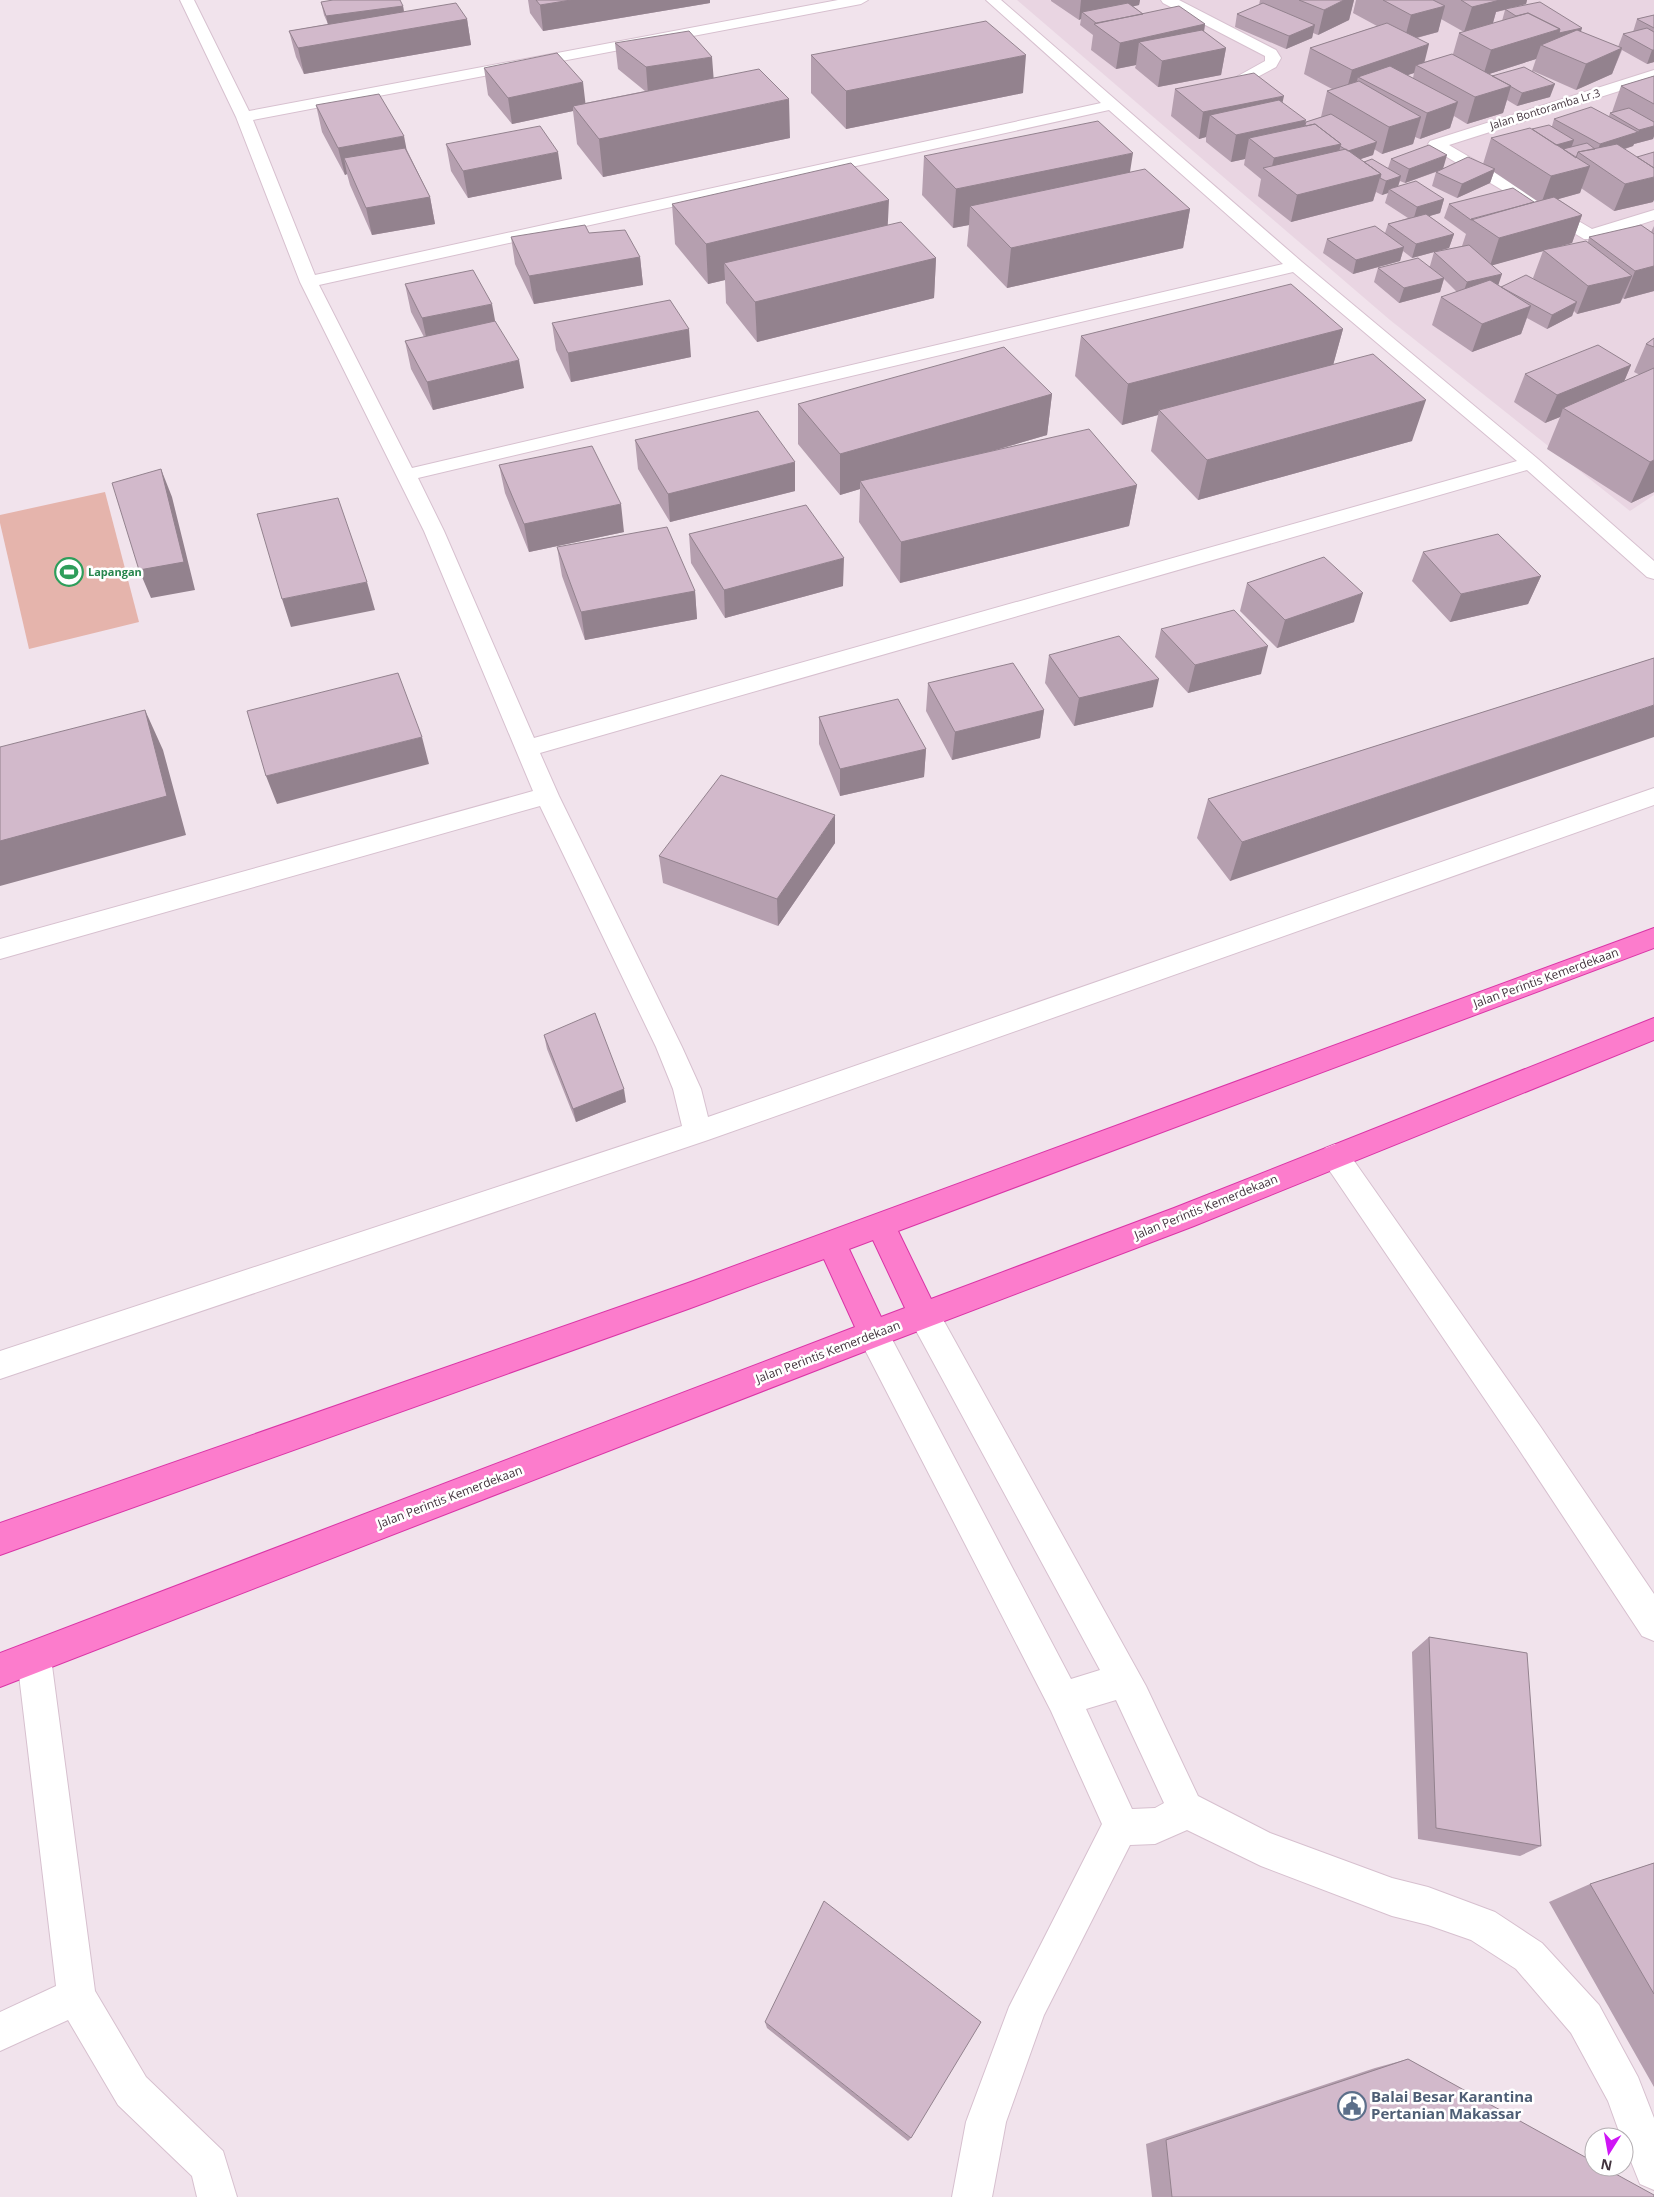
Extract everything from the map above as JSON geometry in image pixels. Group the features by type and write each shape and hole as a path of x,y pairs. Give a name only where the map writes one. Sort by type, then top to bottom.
{"highway":[{"name":"Jalan Perintis Kemerdekaan","path":"0,1539 679,1299 1654,938"},
{"name":"Jalan Perintis Kemerdekaan","path":"0,1670 873,1334 1184,1217 1654,1029"},
{"path":"880,1225 924,1315"},
{"path":"831,1243 873,1334"}],"street":[{"path":"187,0 244,117 309,282 434,531 547,796 669,1047 686,1089 698,1132"},
{"path":"244,117 861,0"},
{"path":"993,0 1110,105 1296,266 1531,463 1654,572"},
{"path":"1168,0 1271,53 1274,58 1271,64 1243,78"},
{"name":"Jalan Bontoramba Lr.3","path":"1654,75 1436,144 1590,235 1654,215"},
{"path":"309,282 1110,105"},
{"path":"406,475 1296,266"},
{"path":"528,748 1531,463"},
{"path":"0,949 547,796"},
{"path":"0,1364 698,1132 1654,796"},
{"path":"1335,1156 1523,1429 1654,1624"},
{"path":"924,1315 1134,1698 1185,1809 1269,1852 1392,1897 1428,1906 1482,1925 1529,1956 1585,2020 1624,2091 1654,2170"},
{"path":"873,1334 1063,1700 1121,1825"},
{"path":"34,1658 76,1996 132,2091 209,2165 217,2197"},
{"path":"1063,1700 1123,1680"},
{"path":"1121,1825 1146,1829 1170,1821 1185,1809"},
{"path":"972,2197 986,2122 1028,2007 1121,1825"},
{"path":"0,2032 76,1996"}],"shaded area":[{"path":"1017,0 1654,0 1654,495 1630,511 1390,320"},
{"name":"Lapangan","path":"105,492 139,622 29,649 0,523 0,515"}],"building":[{"path":"333,0 400,0 403,6 326,16 321,2"},
{"path":"536,0 571,0 540,5"},
{"path":"1299,0 1344,0 1324,10"},
{"path":"1383,0 1433,0 1445,6 1411,15"},
{"path":"1461,0 1500,0 1472,7"},
{"path":"1540,2 1582,28 1559,33 1560,29 1528,13 1516,16 1505,9"},
{"path":"456,3 467,19 298,48 289,31"},
{"path":"1128,3 1143,14 1096,23 1082,12"},
{"path":"1263,3 1315,25 1289,36 1237,14"},
{"path":"1179,6 1205,24 1120,43 1094,24"},
{"path":"1528,13 1560,29 1491,50 1459,33"},
{"path":"1654,15 1654,28 1637,19"},
{"path":"986,21 1026,55 846,91 811,55"},
{"path":"1387,23 1429,44 1352,70 1310,48"},
{"path":"1647,28 1654,32 1654,50 1623,34"},
{"path":"1202,30 1226,48 1162,61 1139,42"},
{"path":"1577,30 1622,48 1586,64 1541,45"},
{"path":"689,31 712,57 646,67 615,43"},
{"path":"557,53 583,82 508,98 484,68"},
{"path":"1452,54 1511,86 1475,97 1416,65"},
{"path":"1390,66 1458,102 1427,113 1358,77"},
{"path":"1524,67 1555,84 1522,93 1492,76"},
{"path":"759,69 789,99 599,139 573,106"},
{"path":"1254,73 1284,96 1203,112 1175,89"},
{"path":"1654,76 1654,104 1621,86"},
{"path":"1359,81 1421,117 1389,127 1327,91"},
{"path":"379,94 404,136 338,148 316,105"},
{"path":"1279,100 1306,120 1236,135 1210,115"},
{"path":"1591,107 1638,132 1600,144 1554,119"},
{"path":"1629,108 1654,122 1654,126 1639,130 1610,113"},
{"path":"1331,114 1377,142 1348,151 1315,124 1305,125 1306,122"},
{"path":"1098,121 1133,153 956,189 924,156"},
{"path":"1315,124 1341,144 1274,158 1249,138"},
{"path":"1549,125 1574,140 1556,145 1532,129"},
{"path":"540,126 558,152 463,171 446,144"},
{"path":"1530,128 1590,166 1551,176 1491,138"},
{"path":"1587,143 1595,149 1578,152 1576,158 1563,149"},
{"path":"1617,144 1654,168 1654,177 1625,184 1578,152"},
{"path":"1429,145 1447,155 1409,169 1391,159"},
{"path":"405,148 430,197 366,208 344,158"},
{"path":"1346,149 1381,174 1297,195 1263,168"},
{"path":"1654,152 1654,168 1637,157"},
{"path":"1468,157 1495,169 1462,184 1436,172"},
{"path":"1372,159 1401,176 1386,181 1380,178 1381,174 1364,162"},
{"path":"851,163 889,200 706,244 672,204"},
{"path":"1145,169 1190,209 1011,248 970,206"},
{"path":"1416,181 1444,199 1417,207 1389,189"},
{"path":"1513,188 1534,202 1471,220 1449,204"},
{"path":"1554,197 1582,215 1499,238 1471,219"},
{"path":"1426,214 1454,234 1416,244 1388,224"},
{"path":"901,222 936,258 755,302 724,263"},
{"path":"585,225 589,233 625,230 640,257 529,276 511,237"},
{"path":"1641,225 1654,234 1654,266 1635,271 1589,237"},
{"path":"1375,226 1404,247 1356,260 1327,239"},
{"path":"1586,241 1632,276 1588,286 1543,250"},
{"path":"1469,245 1502,274 1467,282 1434,252"},
{"path":"1418,258 1444,278 1404,288 1378,268"},
{"path":"473,270 492,304 422,318 405,284"},
{"path":"1526,275 1577,302 1552,315 1501,287"},
{"path":"1490,280 1531,306 1482,324 1441,297"},
{"path":"1291,284 1343,329 1128,384 1081,336"},
{"path":"670,300 689,329 568,353 552,323"},
{"path":"495,321 519,360 427,382 405,341"},
{"path":"1654,338 1654,347 1646,344"},
{"path":"1598,345 1631,365 1557,395 1525,374"},
{"path":"1004,347 1052,394 840,454 798,404"},
{"path":"1373,354 1426,400 1207,460 1159,410"},
{"path":"1654,368 1654,460 1650,462 1563,408"},
{"path":"758,411 795,462 668,494 635,440"},
{"path":"1089,429 1137,485 901,542 860,481"},
{"path":"592,446 621,504 524,524 499,465"},
{"path":"161,469 184,562 139,570 112,483"},
{"path":"338,498 367,582 282,599 257,514"},
{"path":"806,505 844,558 724,590 689,534"},
{"path":"667,527 695,591 581,612 557,547"},
{"path":"1498,534 1541,576 1461,594 1423,552"},
{"path":"1324,557 1363,593 1285,620 1247,583"},
{"path":"1234,610 1268,646 1195,665 1161,629"},
{"path":"1119,636 1159,679 1079,698 1049,655"},
{"path":"1654,658 1654,705 1242,842 1208,799"},
{"path":"1013,663 1044,710 955,732 928,683"},
{"path":"398,673 422,737 266,776 247,711"},
{"path":"898,699 926,749 840,769 819,717"},
{"path":"145,710 167,796 0,841 0,747"},
{"path":"721,775 835,815 777,899 659,856"},
{"path":"595,1013 624,1089 573,1109 544,1035"},
{"path":"1429,1637 1527,1653 1541,1846 1436,1828"},
{"path":"1654,1863 1654,1994 1590,1884"},
{"path":"824,1901 981,2022 911,2138 765,2022"},
{"name":"Balai Besar Karantina Pertanian Makassar","path":"1408,2059 1584,2156 1584,2177 1621,2177 1654,2195 1654,2197 1172,2197 1166,2140"}],"place":[{"name":"Lapangan","path":"69,572"},
{"name":"Balai Besar Karantina Pertanian Makassar","path":"1352,2106"}]}
